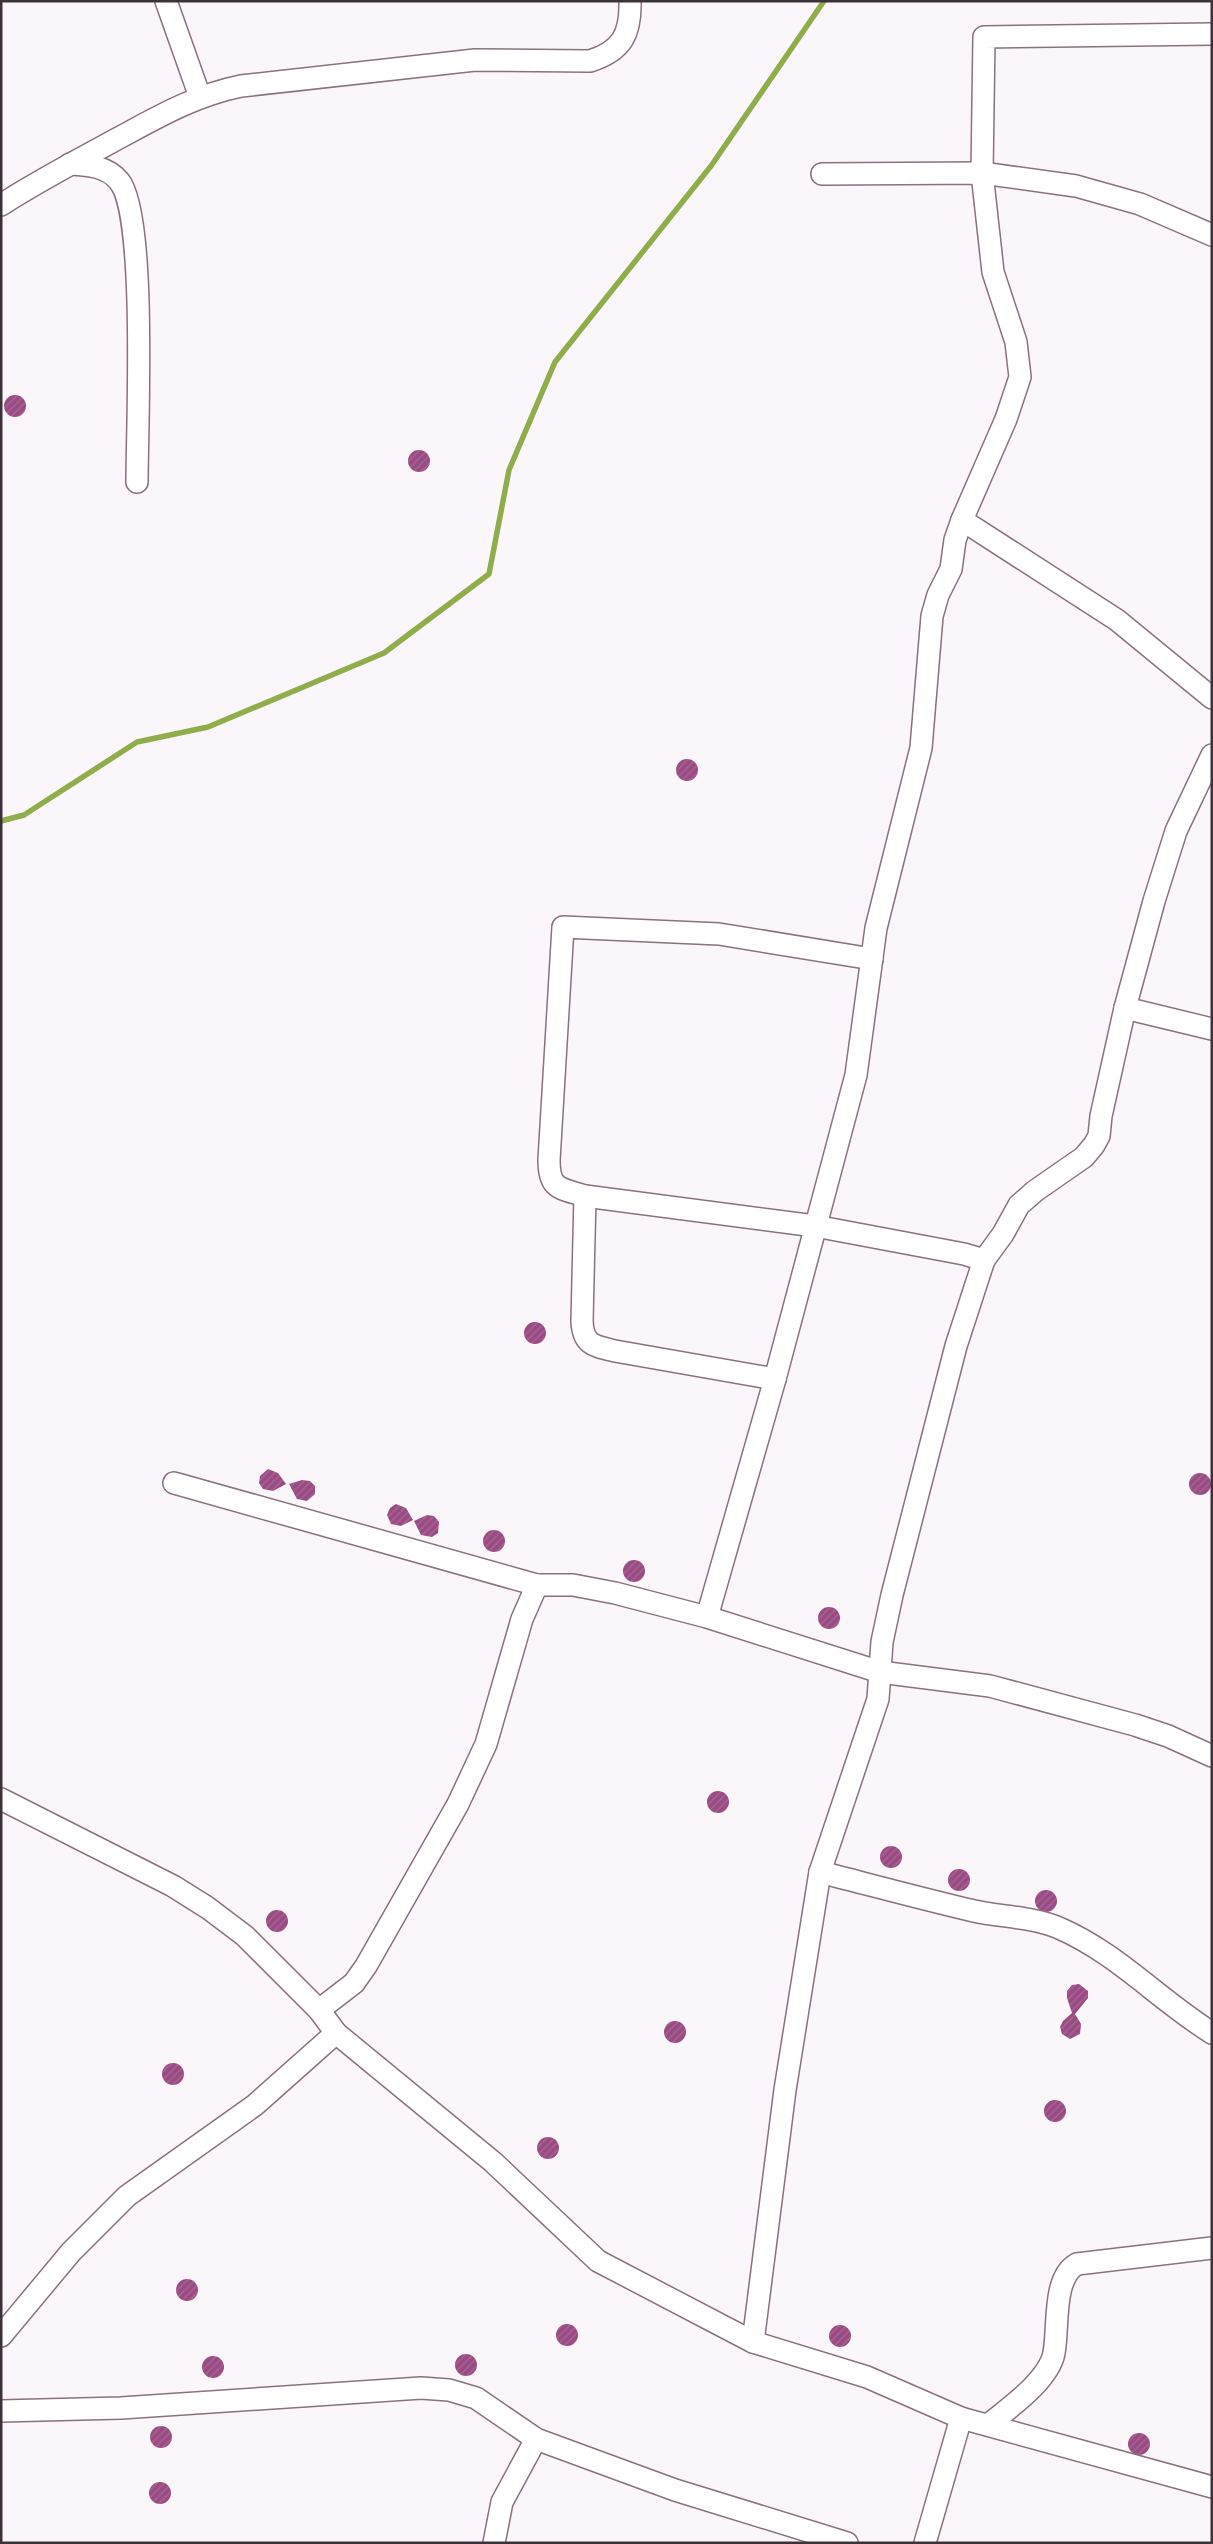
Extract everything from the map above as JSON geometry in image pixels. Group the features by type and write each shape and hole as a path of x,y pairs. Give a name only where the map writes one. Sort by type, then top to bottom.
{"street":[{"path":"166,1 200,97"},
{"path":"2,203 70,164 200,97 241,86 475,60 590,61 607,56 617,48 625,35 630,17 630,1"},
{"path":"707,1617 775,1378 856,1075 872,959 885,888 921,748 932,616 938,595 951,569 962,520 1006,419 1020,378 1016,342 994,272 982,173 984,37 1212,34"},
{"path":"70,164 91,166 107,171 119,180 126,190 132,211 136,245 137,290 137,482"},
{"path":"822,174 982,173 1076,186 1131,201 1212,235"},
{"path":"962,520 1116,620 1212,698"},
{"path":"753,2342 785,2090 820,1872 878,1699 882,1642 892,1595 956,1346 984,1260 1003,1234 1019,1205 1035,1191 1072,1167 1094,1145 1099,1136 1101,1116 1125,1008 1176,831 1212,755"},
{"path":"872,959 719,934 563,927 549,1175 553,1183 560,1189 584,1196 815,1226 964,1254 984,1260"},
{"path":"1125,1008 1212,1029"},
{"path":"584,1196 582,1332 590,1343 615,1351 775,1378"},
{"path":"174,1483 537,1585 581,1587 707,1617 880,1672 990,1686 1135,1725 1168,1736 1212,1756"},
{"path":"319,2010 354,1983 366,1966 458,1804 486,1744 522,1619 537,1585"},
{"path":"1,1799 156,1877 208,1908 245,1936 319,2010 336,2033 493,2162 598,2261 753,2342 867,2377 961,2418 1212,2488"},
{"path":"820,1872 976,1911 1057,1927 1098,1949 1129,1970 1186,2016 1212,2033"},
{"path":"1,2336 71,2252 127,2196 255,2105 336,2033"},
{"path":"988,2425 1028,2391 1052,2362 1062,2284 1069,2268 1077,2264 1212,2248"},
{"path":"1,2411 121,2408 421,2388 448,2390 476,2398 536,2439 675,2490 847,2543"},
{"path":"925,2543 961,2418"},
{"path":"494,2543 502,2502 536,2439"}],"building":[{"path":"15,395 23,398 26,406 23,414 15,417 7,414 4,406 7,398"},
{"path":"419,450 427,453 430,461 427,469 419,472 411,469 408,461 411,453"},
{"path":"687,759 695,762 698,770 695,778 687,781 679,778 676,770 679,762"},
{"path":"535,1322 543,1325 546,1333 543,1341 535,1344 527,1341 524,1333 527,1325"},
{"path":"268,1469 278,1473 286,1484 273,1491 263,1489 259,1483 260,1476"},
{"path":"1200,1473 1208,1476 1211,1484 1208,1492 1200,1495 1192,1492 1189,1484 1192,1476"},
{"path":"302,1480 310,1481 315,1486 315,1494 307,1501 297,1499 289,1484"},
{"path":"396,1504 406,1508 413,1520 401,1526 391,1524 387,1515 390,1508"},
{"path":"427,1515 434,1516 439,1522 438,1533 432,1537 421,1535 414,1521"},
{"path":"494,1530 502,1533 505,1541 502,1549 494,1552 486,1549 483,1541 486,1533"},
{"path":"634,1560 642,1563 645,1571 642,1579 634,1582 626,1579 623,1571 626,1563"},
{"path":"829,1607 837,1610 840,1618 837,1626 829,1629 821,1626 818,1618 821,1610"},
{"path":"718,1791 726,1794 729,1802 726,1810 718,1813 710,1810 707,1802 710,1794"},
{"path":"891,1846 899,1849 902,1857 899,1865 891,1868 883,1865 880,1857 883,1849"},
{"path":"959,1869 967,1872 970,1880 967,1888 959,1891 951,1888 948,1880 951,1872"},
{"path":"1046,1890 1056,1897 1057,1901 1050,1911 1046,1912 1036,1905 1035,1901 1042,1891"},
{"path":"277,1910 285,1913 288,1921 285,1929 277,1932 269,1929 266,1921 269,1913"},
{"path":"1079,1984 1088,1991 1088,1998 1075,2014 1081,2024 1080,2034 1070,2039 1062,2034 1060,2027 1063,2021 1072,2013 1067,1998 1067,1991 1072,1985"},
{"path":"675,2021 683,2024 686,2032 683,2040 675,2043 667,2040 664,2032 667,2024"},
{"path":"173,2063 181,2066 184,2074 181,2082 173,2085 165,2082 162,2074 165,2066"},
{"path":"1055,2100 1063,2103 1066,2111 1063,2119 1055,2122 1047,2119 1044,2111 1047,2103"},
{"path":"548,2137 556,2140 559,2148 556,2156 548,2159 540,2156 537,2148 540,2140"},
{"path":"187,2279 195,2282 198,2290 195,2298 187,2301 179,2298 176,2290 179,2282"},
{"path":"567,2324 575,2327 578,2335 575,2343 567,2346 559,2343 556,2335 559,2327"},
{"path":"840,2325 848,2328 851,2336 848,2344 840,2347 832,2344 829,2336 832,2328"},
{"path":"466,2354 474,2357 477,2365 474,2373 466,2376 458,2373 455,2365 458,2357"},
{"path":"213,2356 221,2359 224,2367 221,2375 213,2378 205,2375 202,2367 205,2359"},
{"path":"161,2426 169,2429 172,2437 169,2445 161,2448 153,2445 150,2437 153,2429"},
{"path":"1139,2433 1147,2436 1150,2444 1147,2452 1139,2455 1131,2452 1128,2444 1131,2436"},
{"path":"160,2482 168,2485 171,2493 168,2501 160,2504 152,2501 149,2493 152,2485"}],"waterway":[{"path":"1,821 24,815 137,742 208,727 384,653 489,574 509,470 555,362 711,166 824,1"}]}
